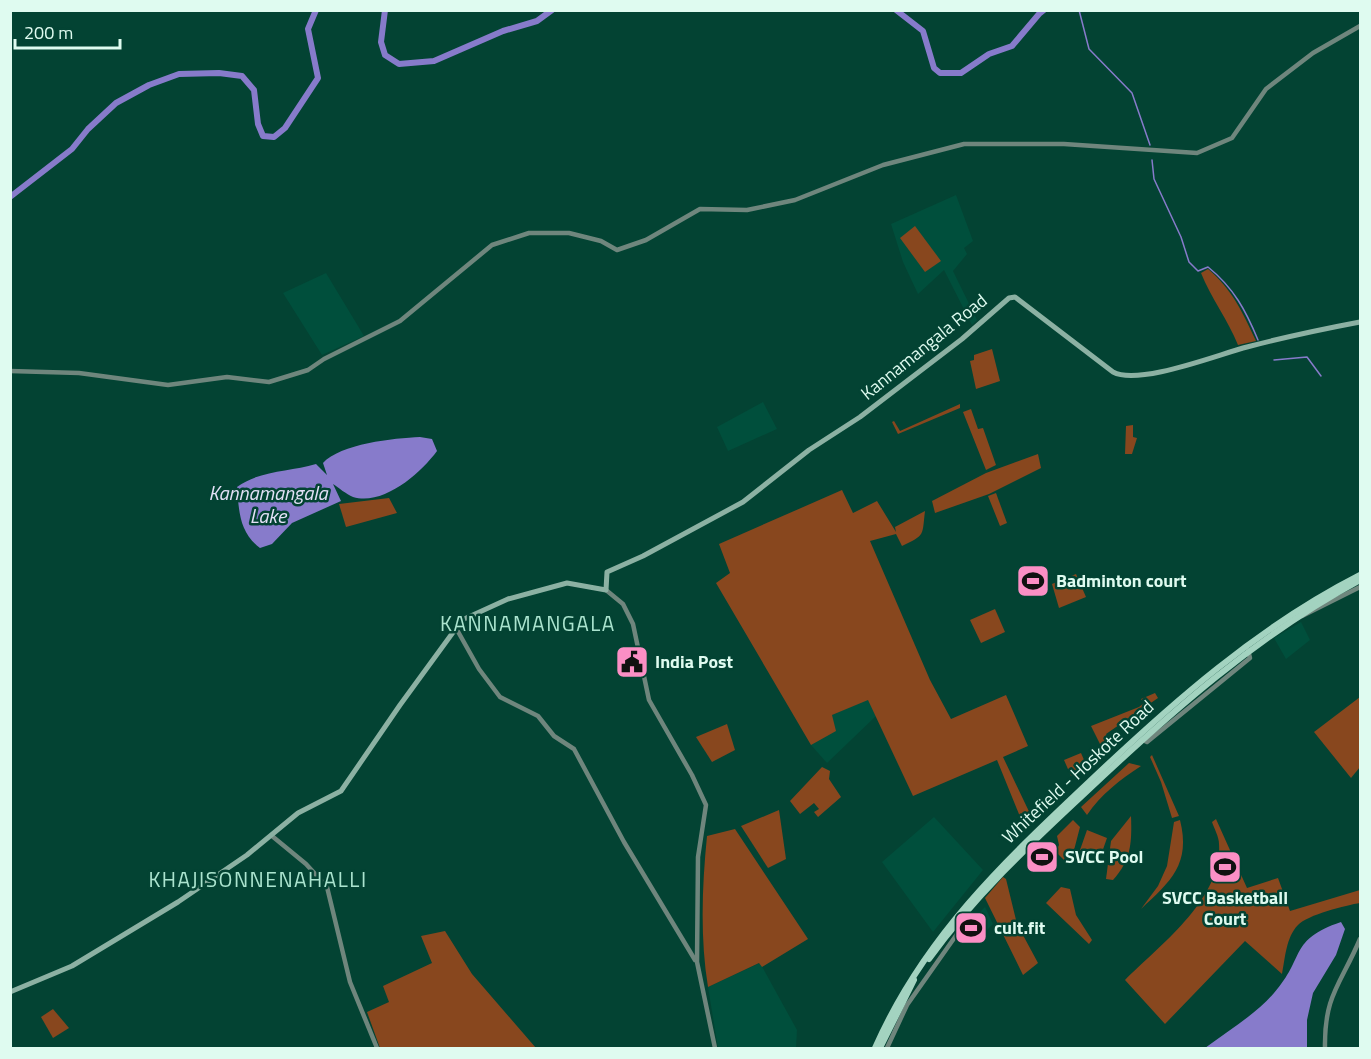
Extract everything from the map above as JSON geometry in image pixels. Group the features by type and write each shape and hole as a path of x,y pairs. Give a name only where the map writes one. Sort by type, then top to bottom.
{"main road":[{"name":"Kannamangala Road","path":"606,590 607,572 643,556 743,502 809,450 860,417 962,339 1012,296 1113,372 1123,376 1166,371 1247,346 1360,322"},
{"name":"Whitefield - Hoskote Road","path":"875,1048 899,996 940,936 983,885 1187,696 1286,618 1360,575"},
{"name":"Whitefield - Hoskote Road","path":"880,1048 913,982 960,917 1035,837 1143,740 1187,696 1301,614 1360,580"},
{"path":"10,992 77,962 178,902 272,836 298,813 341,791 462,620 508,599 567,583 606,590"}],"street":[{"path":"10,371 80,373 168,385 227,377 269,382 308,370 400,321 484,249 529,233 569,233 587,237 617,250 646,240 700,209 747,210 795,200 883,165 964,144 1064,144 1197,153 1232,138 1266,88 1314,53 1360,26"},
{"path":"1301,614 1305,616 1360,587"},
{"path":"606,590 618,598 633,624 649,700 706,805 698,857 697,962 715,1048"},
{"path":"456,628 479,669 500,697 538,716 554,736 574,749 624,842 697,962"},
{"path":"1143,740 1147,742 1250,658 1248,650"},
{"path":"272,836 306,864 327,887 350,982 377,1048"},
{"path":"887,1048 907,1005 962,927 960,917"},
{"path":"1325,1048 1324,1025 1330,997 1360,939"}],"shaded area":[{"path":"956,195 973,241 964,248 967,254 953,271 977,320 972,325 944,270 918,294 903,262 891,224"},
{"path":"915,226 941,261 925,272 900,238"},
{"path":"1208,269 1230,293 1256,341 1238,345 1201,273"},
{"path":"326,273 364,336 322,355 283,293"},
{"path":"992,349 1000,381 976,389 970,361 974,360 974,355"},
{"path":"763,402 777,429 728,451 717,427"},
{"path":"960,404 960,408 898,434 892,422 894,421 900,431"},
{"path":"971,409 978,429 983,428 996,465 986,470 963,412"},
{"path":"1133,425 1133,437 1137,438 1132,454 1125,454 1126,426"},
{"path":"1038,454 1041,468 989,494 935,513 932,501 986,473"},
{"path":"842,490 853,513 877,501 896,532 895,527 925,511 921,533 910,542 902,546 896,534 870,541 930,680 951,719 1006,695 1028,746 1003,757 1034,822 1025,829 997,760 913,796 868,700 832,715 836,731 811,745 716,583 730,573 719,544"},
{"path":"996,493 1007,523 1000,526 988,496"},
{"path":"389,498 397,513 346,527 339,504"},
{"path":"1076,574 1086,597 1059,608 1052,584"},
{"path":"995,609 1005,632 981,643 970,620"},
{"path":"1301,622 1310,640 1286,659 1274,638"},
{"path":"1155,693 1158,698 1106,734 1113,749 1109,751 1100,744 1091,726 1139,707 1144,703 1141,699"},
{"path":"1360,697 1360,767 1351,778 1314,732"},
{"path":"868,699 876,716 827,763 811,745 832,715"},
{"path":"727,724 735,750 712,762 696,737"},
{"path":"1081,753 1088,769 1071,776 1064,760"},
{"path":"1152,755 1179,816 1172,818 1161,782 1150,757"},
{"path":"1129,763 1141,766 1111,788 1087,815 1081,807"},
{"path":"822,767 830,771 829,779 841,797 818,817 814,812 819,809 814,803 800,814 790,801"},
{"path":"779,810 786,859 768,868 741,826"},
{"path":"1131,816 1131,835 1127,858 1113,880 1106,879 1111,841"},
{"path":"934,817 983,870 933,932 882,862"},
{"path":"1216,819 1247,888 1278,878 1290,911 1360,890 1360,903 1318,914 1298,925 1288,942 1282,974 1245,941 1165,1024 1125,980 1187,919 1211,883 1218,864 1219,841 1212,822"},
{"path":"1073,820 1080,827 1073,854 1065,861 1056,852 1059,845 1057,836"},
{"path":"1180,820 1183,849 1176,870 1141,909 1158,886 1167,866 1174,822"},
{"path":"735,829 808,939 762,967 759,963 708,987 703,912 707,836"},
{"path":"1087,830 1107,838 1100,858 1080,850"},
{"name":"SVCC Pool","path":"1046,848 1055,859 1049,864 1046,860 1035,870 1030,864"},
{"path":"1003,877 1006,879 1017,924 1038,963 1023,975 985,898"},
{"path":"1061,887 1070,889 1076,915 1092,940 1089,944 1046,903"},
{"path":"985,907 993,924 977,940 965,927"},
{"path":"445,931 472,974 536,1048 380,1048 367,1012 389,1002 383,986 432,963 421,936"},
{"path":"760,963 797,1030 796,1048 718,1048 708,987"},
{"path":"53,1009 69,1028 53,1038 41,1017"}],"water":[{"name":"Kannamangala Lake","path":"420,437 432,439 437,451 421,469 400,486 376,497 365,499 353,497 333,484 341,501 292,523 272,544 260,548 244,528 238,504 237,487 246,481 265,474 316,464 327,475 323,463 342,451 368,443"},
{"path":"1341,922 1345,929 1336,955 1313,993 1307,1020 1307,1048 1205,1048 1267,1001 1284,980 1305,943 1324,929"}],"waterway":[{"path":"10,197 72,149 88,129 116,103 149,85 179,74 219,73 242,76 254,90 258,124 263,136 274,137 285,128 318,78 308,29 316,10"},
{"path":"385,10 381,42 385,55 399,64 434,61 503,31 537,21 552,10"},
{"path":"896,10 923,31 934,68 940,73 961,73 989,54 1012,46 1044,10"},
{"path":"1079,10 1089,49 1132,93 1150,145"},
{"path":"1152,160 1154,179 1181,237 1189,262 1198,271 1208,267 1225,283 1244,310 1258,340"},
{"path":"1274,360 1307,357 1321,376"}],"place":[{"name":"Badminton court","path":"1033,581"},
{"name":"India Post","path":"632,662"},
{"name":"SVCC Pool","path":"1042,857"},
{"name":"SVCC Basketball Court","path":"1225,867"},
{"name":"cult.fit","path":"971,928"}],"district":[{"name":"KANNAMANGALA","path":"528,624"},
{"name":"KHAJISONNENAHALLI","path":"258,880"}]}
